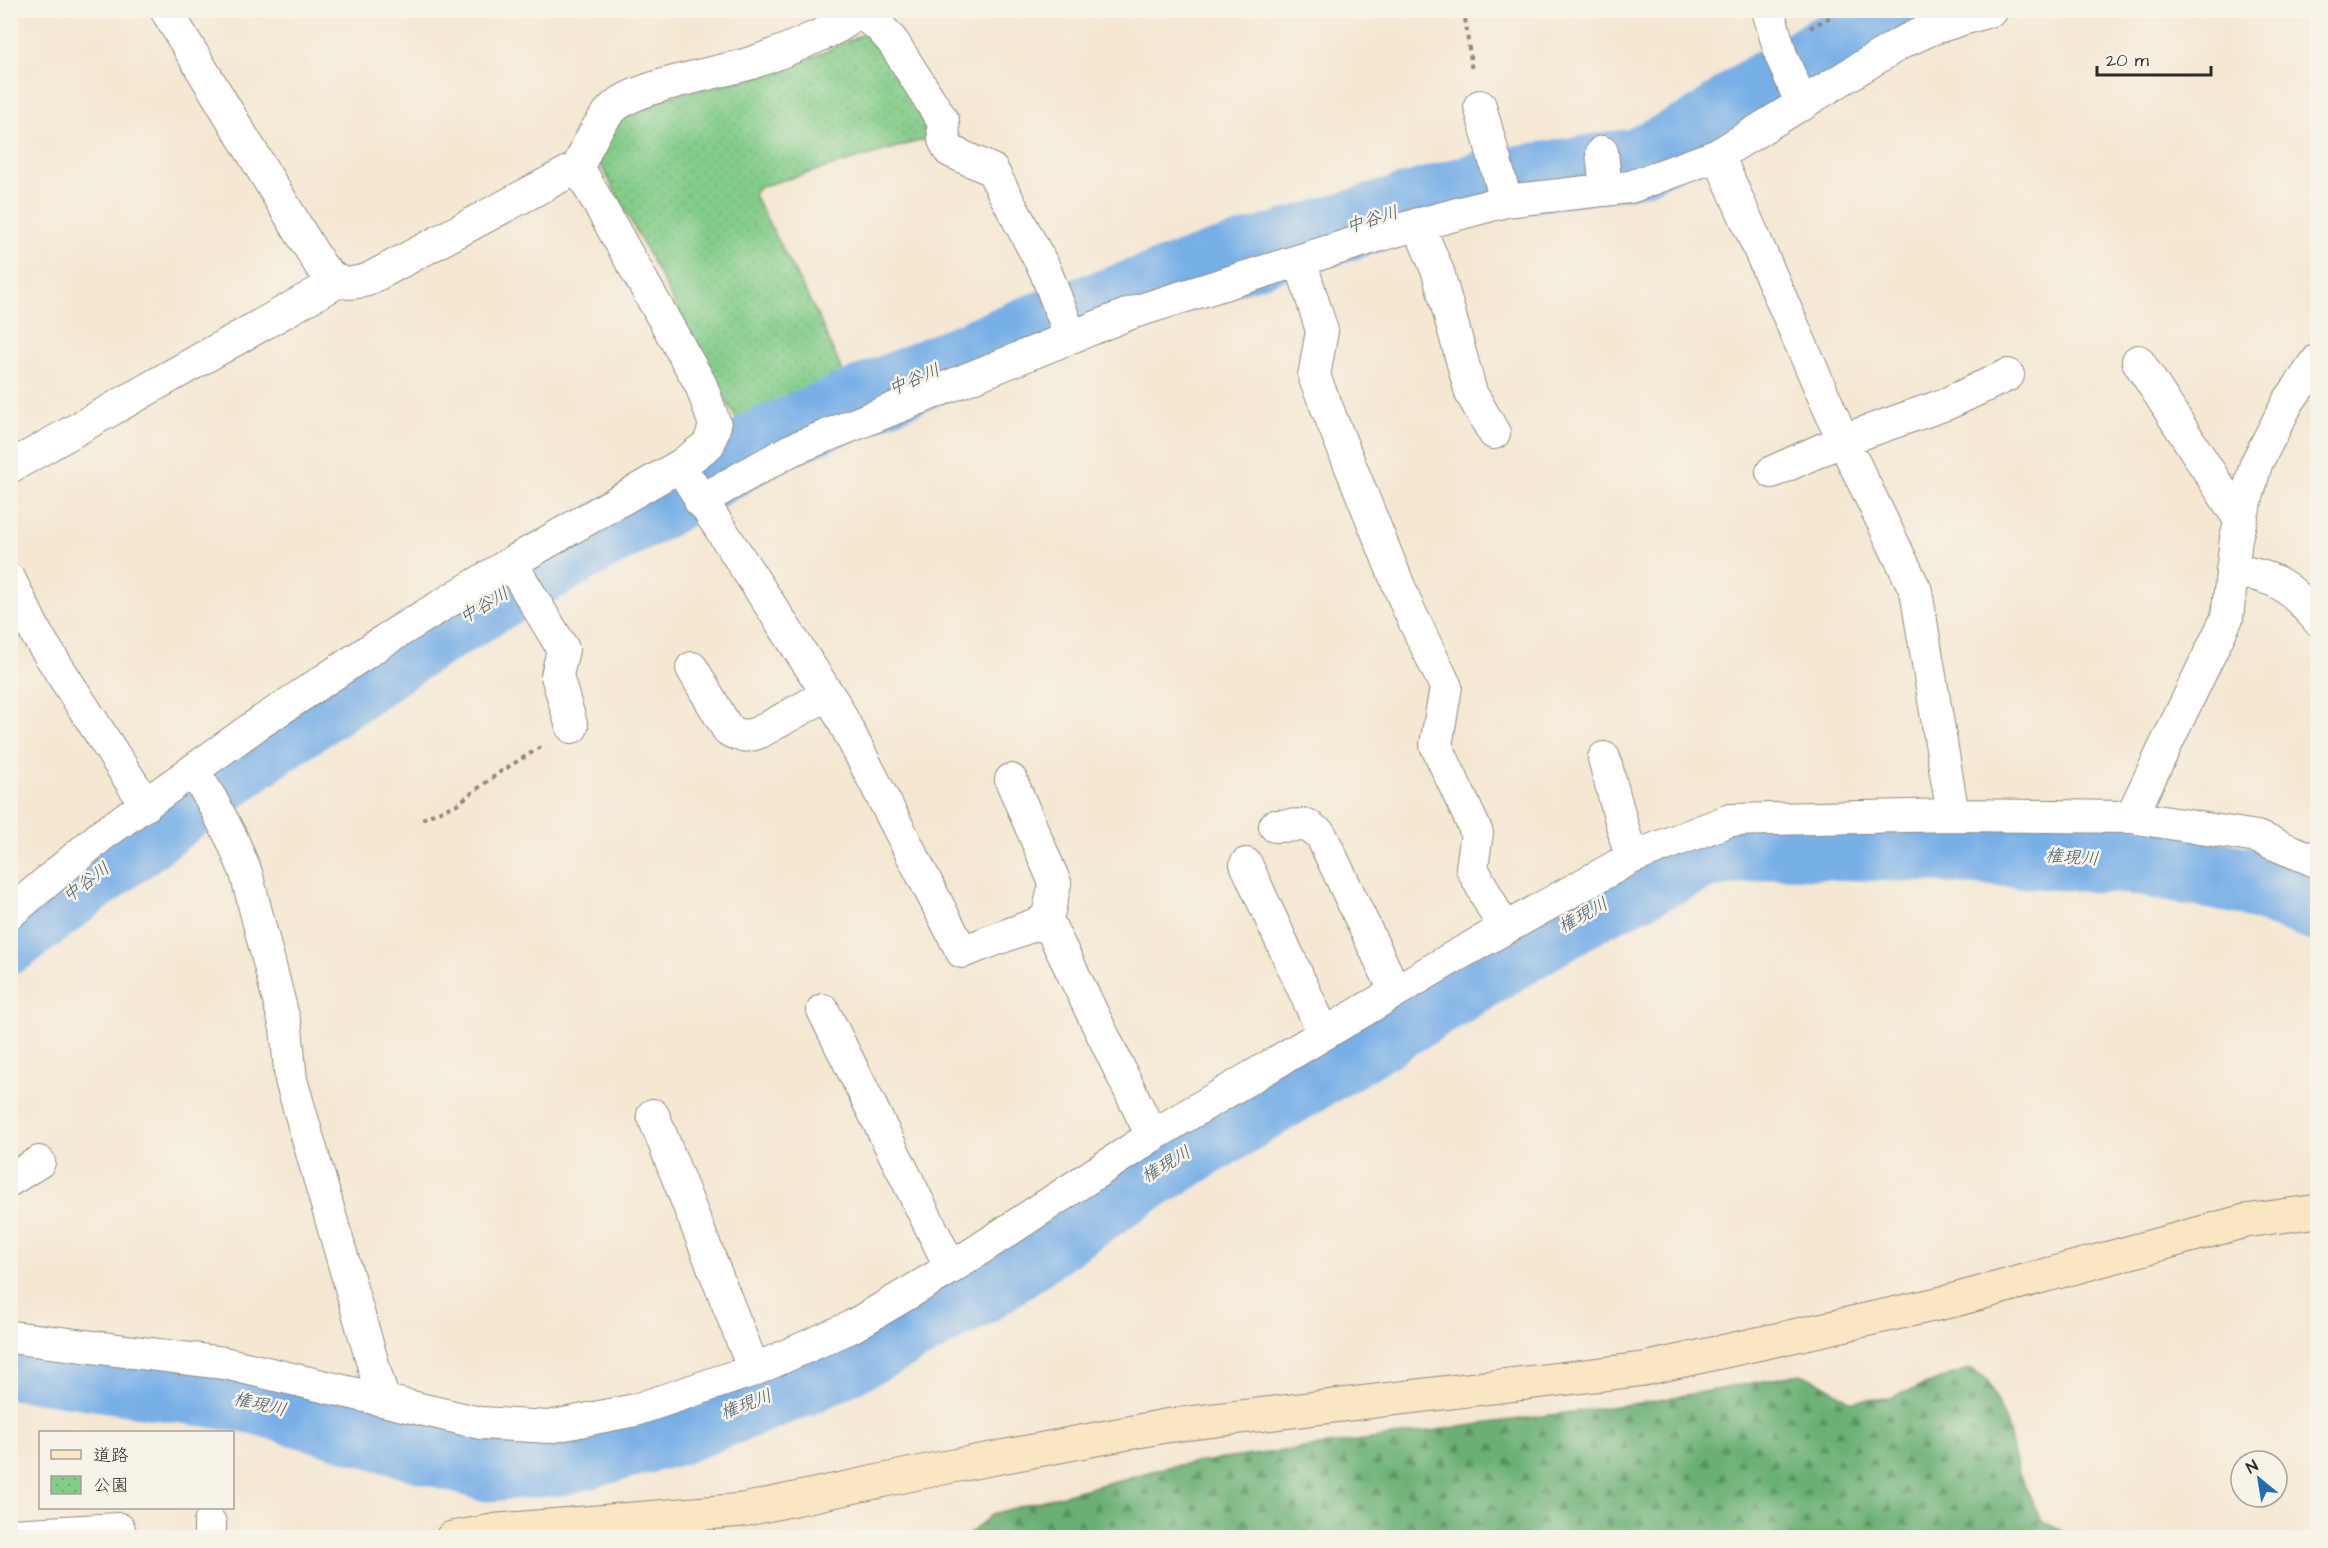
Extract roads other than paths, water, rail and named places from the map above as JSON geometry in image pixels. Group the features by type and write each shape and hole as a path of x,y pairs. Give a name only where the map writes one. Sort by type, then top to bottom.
{"street":[{"path":"166,10 320,266 337,282 351,284 367,280 579,167 595,130 614,107 640,93 751,63 796,46 832,30 857,11 878,25 893,42 943,121 944,140 950,150 992,170 1045,270 1066,322"},
{"path":"1768,10 1781,55 1799,98"},
{"path":"10,913 101,836 146,805 200,782 255,726 367,652 519,577 691,484 791,450 1066,322 1131,313 1418,224 1604,173 1630,187 1718,154 1799,98 1900,43 1931,28 1992,10"},
{"path":"1480,106 1506,201"},
{"path":"1718,154 1843,440 1916,591 1953,815"},
{"path":"579,167 701,385 715,425 691,484"},
{"path":"1418,224 1438,272 1471,393 1494,433"},
{"path":"1300,260 1322,331 1314,376 1407,606 1446,687 1437,745 1478,833 1472,868 1504,929"},
{"path":"10,467 337,282"},
{"path":"2131,817 2227,618 2236,538 2256,464 2288,402 2318,360"},
{"path":"2138,361 2240,520"},
{"path":"1772,472 1843,440 1946,404 2008,375"},
{"path":"691,484 828,694 962,952 1047,920"},
{"path":"2232,570 2266,576 2294,592 2318,620"},
{"path":"519,577 563,650 557,676 573,727"},
{"path":"10,580 37,635 146,805"},
{"path":"692,668 728,730 737,735 749,736 760,732 828,694"},
{"path":"1604,758 1631,858"},
{"path":"1011,780 1055,883 1047,920 1152,1136"},
{"path":"200,782 232,839 246,873 286,1028 291,1080 383,1399"},
{"path":"10,1337 224,1363 480,1423 549,1427 635,1410 754,1370 851,1327 951,1268 1152,1136 1395,991 1631,858 1730,820 1953,815 2131,817 2257,837 2318,862"},
{"path":"1275,826 1307,825 1321,836 1395,991"},
{"path":"1246,864 1324,1034"},
{"path":"823,1010 951,1268"},
{"path":"653,1115 754,1370"},
{"path":"10,1180 39,1162"},
{"path":"452,1538 498,1530 743,1510 932,1470 1165,1426 1644,1369 1951,1301 2245,1221 2318,1211"},
{"path":"10,1535 119,1529 120,1538"}],"waterway":[{"name":"中谷川","path":"10,939 252,756 409,649 542,569 663,503 770,439 1030,330 1211,267 1484,185 1638,162 1702,131 1755,92 1822,52 1905,10"},
{"name":"権現川","path":"10,1365 253,1399 486,1467 561,1461 676,1431 803,1382 886,1342 979,1291 1118,1194 1591,908 1703,855 1776,844 1936,848 2131,860 2245,881 2318,908"}]}
